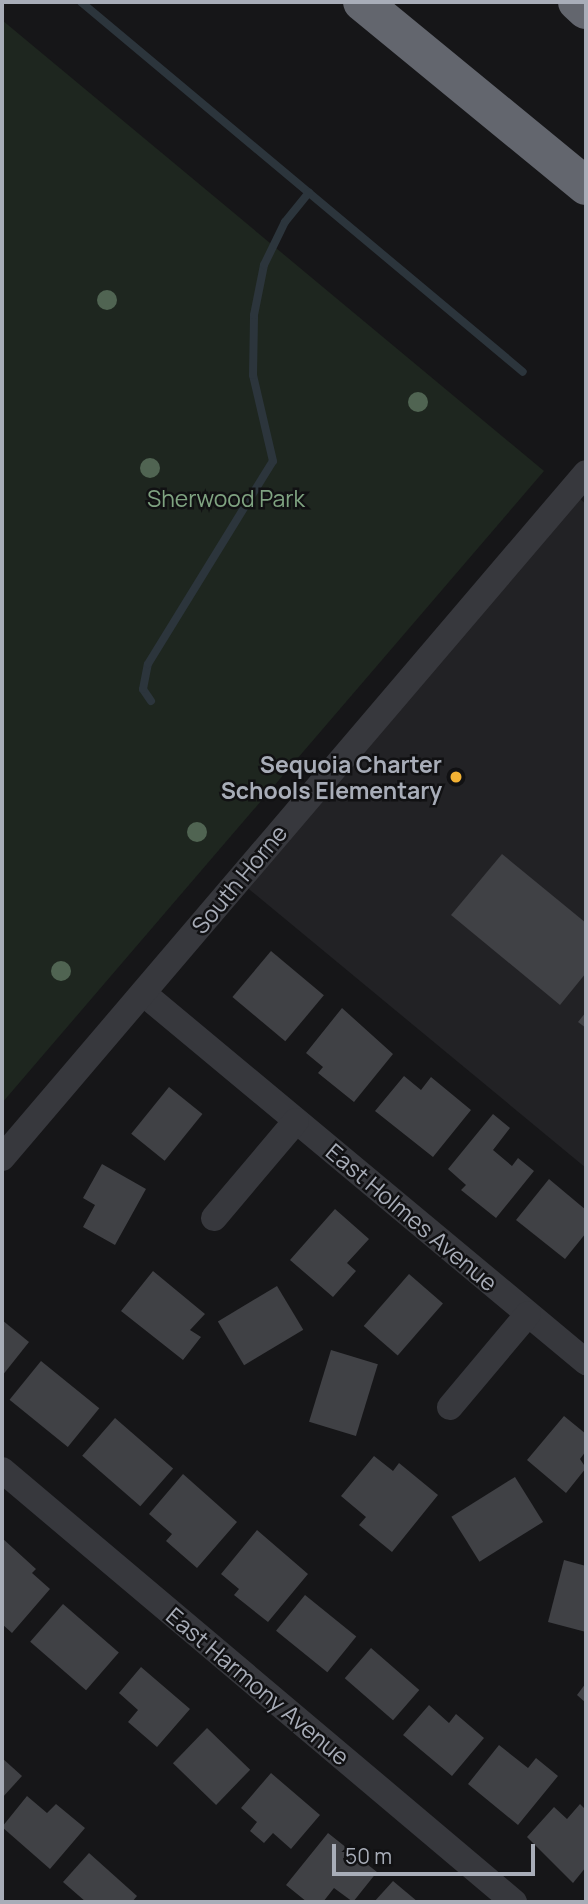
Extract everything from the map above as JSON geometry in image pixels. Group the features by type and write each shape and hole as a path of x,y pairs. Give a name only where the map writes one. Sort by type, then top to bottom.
{"highway":[{"path":"362,2 586,186"},
{"path":"577,2 586,10"}],"street":[{"name":"South Horne","path":"2,1158 586,473"},
{"name":"East Holmes Avenue","path":"143,993 586,1362"},
{"path":"214,1218 296,1121"},
{"path":"450,1407 528,1314"},
{"name":"East Harmony Avenue","path":"2,1470 514,1902"}],"shaded area":[{"name":"Sequoia Charter Schools Elementary","path":"571,491 586,504 586,1168 238,880"}],"green space":[{"name":"Sherwood Park","path":"2,20 544,471 2,1103"}],"building":[{"path":"502,854 586,923 586,973 560,1005 451,915"},
{"path":"271,951 324,995 285,1041 232,997"},
{"path":"342,1008 393,1054 354,1102 318,1073 323,1067 306,1053"},
{"path":"586,1012 586,1028 578,1022"},
{"path":"404,1076 421,1090 431,1077 471,1110 433,1157 375,1111"},
{"path":"169,1087 202,1114 165,1161 131,1134"},
{"path":"493,1114 510,1128 493,1150 512,1166 518,1158 534,1171 496,1218 461,1190 466,1185 448,1169"},
{"path":"102,1164 146,1189 115,1245 83,1227 95,1205 83,1198"},
{"path":"549,1179 586,1210 586,1233 565,1259 516,1220"},
{"path":"335,1209 369,1239 347,1263 356,1271 333,1297 290,1260"},
{"path":"153,1271 205,1314 190,1330 201,1337 183,1360 121,1311"},
{"path":"409,1274 443,1304 398,1356 364,1326"},
{"path":"277,1286 303,1330 244,1365 218,1322"},
{"path":"2,1320 29,1342 2,1376"},
{"path":"331,1350 378,1364 356,1436 309,1422"},
{"path":"41,1361 99,1408 68,1447 10,1400"},
{"path":"564,1416 586,1434 586,1451 580,1459 586,1468 566,1493 527,1460"},
{"path":"115,1418 173,1469 140,1506 82,1456"},
{"path":"374,1456 393,1471 399,1463 438,1495 392,1552 359,1525 366,1517 341,1496"},
{"path":"183,1474 237,1522 197,1568 166,1541 172,1534 149,1514"},
{"path":"515,1477 543,1522 479,1562 451,1517"},
{"path":"257,1530 308,1574 268,1622 234,1595 239,1589 221,1574"},
{"path":"2,1538 36,1569 32,1573 50,1589 12,1633 2,1624"},
{"path":"564,1560 586,1566 586,1632 548,1622"},
{"path":"305,1595 356,1637 327,1672 276,1631"},
{"path":"63,1604 119,1653 86,1690 30,1642"},
{"path":"371,1648 419,1690 393,1720 345,1678"},
{"path":"141,1667 190,1709 157,1747 128,1722 138,1710 119,1693"},
{"path":"586,1683 586,1703 577,1695"},
{"path":"429,1705 449,1723 456,1714 484,1738 452,1776 403,1735"},
{"path":"207,1728 250,1770 216,1805 173,1763"},
{"path":"499,1745 528,1768 536,1758 558,1776 518,1825 468,1784"},
{"path":"2,1758 22,1776 2,1798"},
{"path":"271,1773 320,1815 291,1849 273,1833 264,1843 250,1831 257,1822 241,1808"},
{"path":"27,1796 47,1813 56,1804 85,1828 50,1869 2,1827"},
{"path":"580,1804 586,1810 586,1867 573,1883 527,1837 554,1807 567,1819"},
{"path":"328,1833 377,1872 353,1902 334,1888 323,1902 307,1902 286,1885"},
{"path":"89,1853 137,1896 132,1902 86,1902 63,1882"},
{"path":"393,1881 418,1902 374,1902"}],"waterway":[{"path":"81,2 523,372"},
{"path":"151,701 143,689 148,664 273,461 253,375 254,315 264,265 285,222 309,192"}],"place":[{"name":"Sequoia Charter Schools Elementary","path":"456,777"}]}
